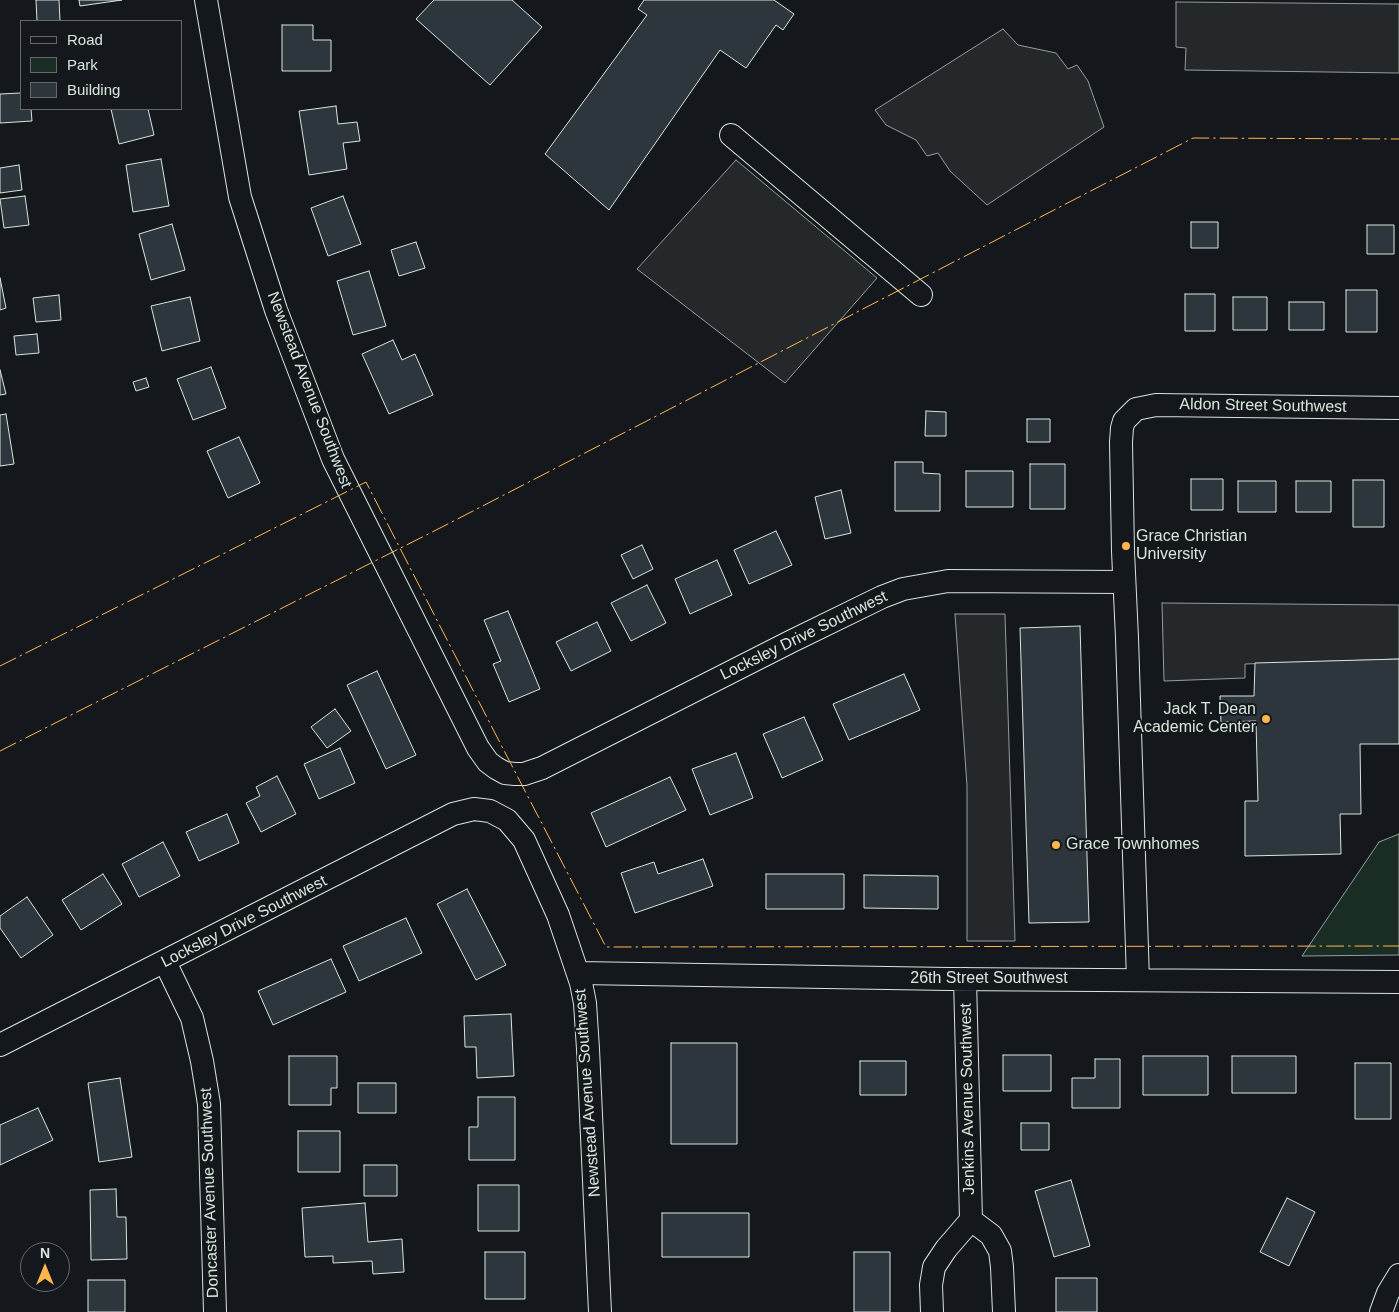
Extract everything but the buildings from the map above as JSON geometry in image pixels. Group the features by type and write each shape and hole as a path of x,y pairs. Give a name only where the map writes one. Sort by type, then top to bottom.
{"street":[{"name":"Newstead Avenue Southwest","path":"206,0 240,196 276,310 332,459 478,748 488,762 505,773"},
{"path":"732,135 921,296"},
{"name":"Aldon Street Southwest","path":"1124,582 1122,428 1129,415 1141,407 1156,405 1399,408"},
{"name":"Locksley Drive Southwest","path":"505,773 524,774 542,768 790,642 882,597 903,589 948,581 1124,582"},
{"path":"1124,582 1138,980"},
{"name":"Locksley Drive Southwest","path":"0,1045 453,814 474,809 490,810"},
{"name":"Newstead Avenue Southwest","path":"490,810 508,820 524,840 558,915 579,973 585,1003 588,1049 600,1312"},
{"name":"Doncaster Avenue Southwest","path":"165,962 192,1018 209,1104 215,1312"},
{"name":"26th Street Southwest","path":"579,973 965,979 1399,982"},
{"name":"Jenkins Avenue Southwest","path":"965,979 971,1220"},
{"path":"932,1312 931,1285 934,1267 946,1248 971,1220 991,1235 1000,1251 1004,1312"},
{"path":"1381,1312 1388,1293 1399,1275"}],"green space":[{"path":"1399,834 1399,955 1302,956 1379,842"}],"shaded area":[{"path":"1176,2 1399,4 1399,73 1185,70 1186,48 1176,47"},
{"path":"1003,29 1018,45 1056,53 1068,69 1077,65 1088,81 1104,127 987,205 950,171 938,153 927,156 916,140 886,125 875,110"},
{"path":"736,160 877,278 785,383 637,269"},
{"path":"1162,603 1399,605 1399,659 1245,664 1245,678 1164,681"},
{"path":"955,614 1005,614 1015,941 967,941 967,786"}],"power":[{"path":"0,751 444,526 1193,138 1399,139"},
{"path":"0,666 366,482 606,947 1399,946"}],"place":[{"name":"Grace Christian University","path":"1126,546"},
{"name":"Jack T. Dean Academic Center","path":"1266,719"},
{"name":"Grace Townhomes","path":"1056,845"}]}
